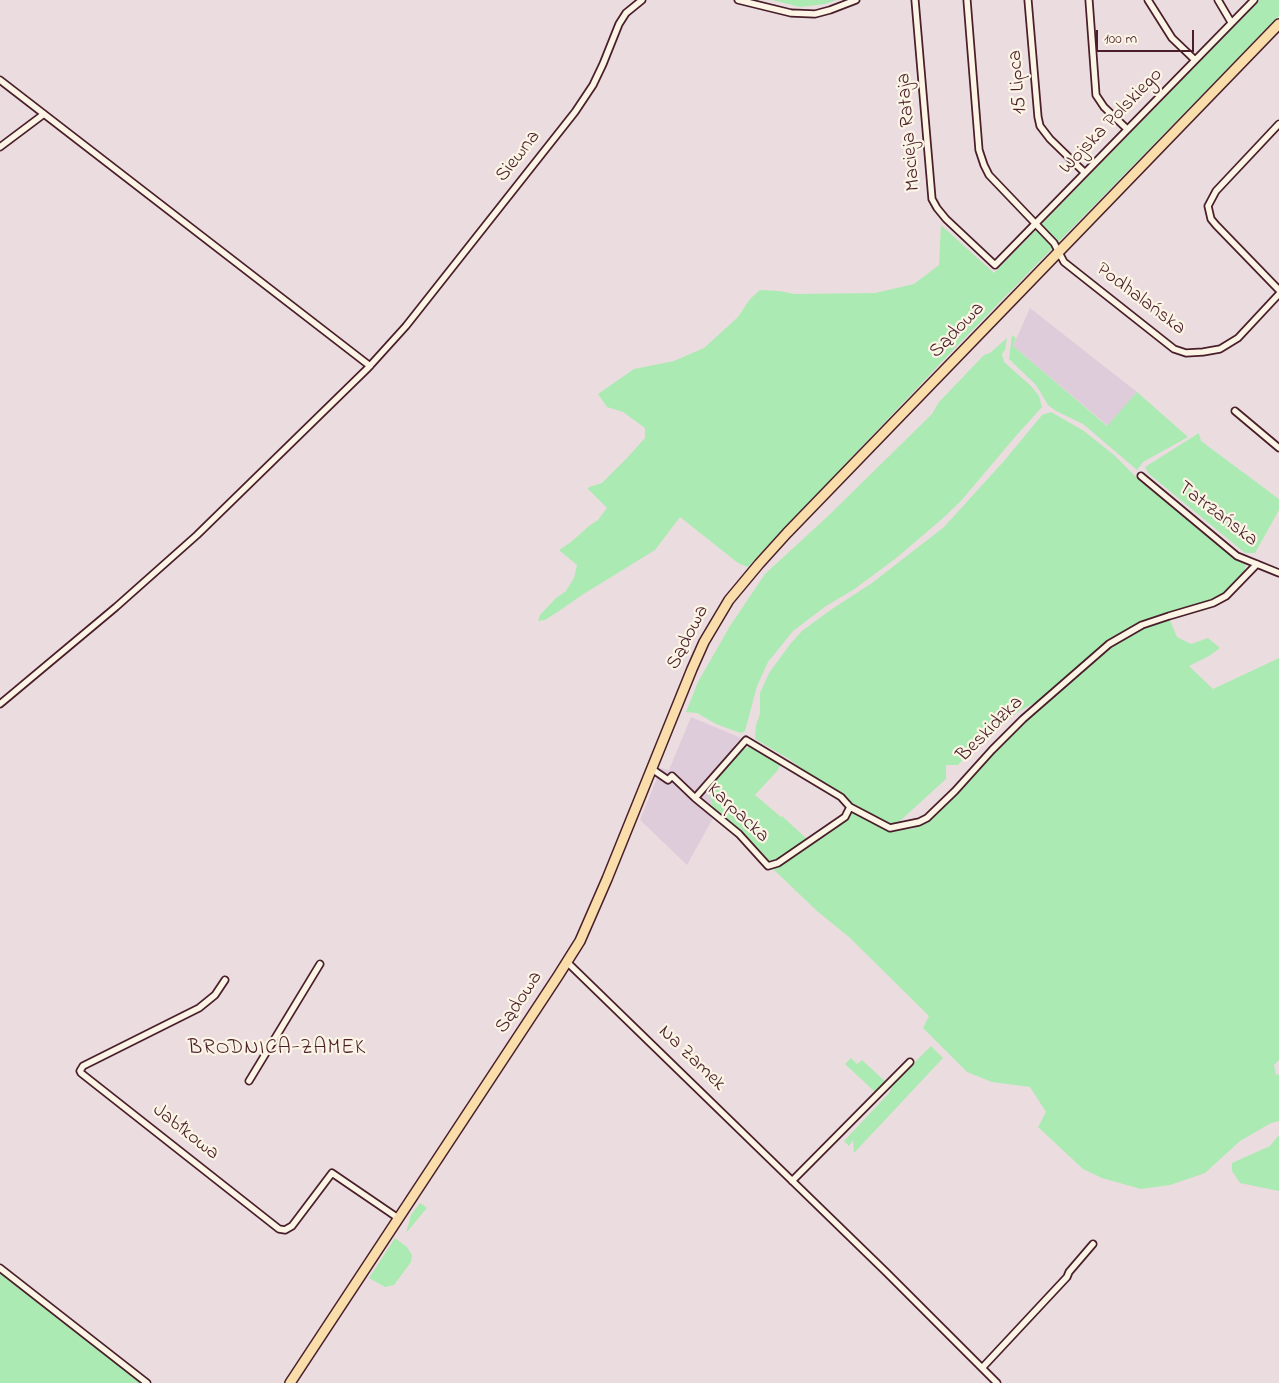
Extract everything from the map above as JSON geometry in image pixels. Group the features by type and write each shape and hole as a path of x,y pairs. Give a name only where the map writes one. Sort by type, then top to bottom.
{"main road":[{"name":"Sądowa","path":"290,1383 568,962 608,879 704,642 721,613 743,582 787,533 1279,24"}],"street":[{"name":"Siewna","path":"0,704 116,607 197,535 370,366 406,326 575,112 596,78 619,24 626,13 642,0"},
{"path":"738,0 791,12 815,14 856,0"},
{"name":"Macieja Rataja","path":"915,0 932,199 946,219 995,265"},
{"path":"967,0 980,150 984,165 989,175 1054,243 1059,251"},
{"name":"15 Lipca","path":"1028,0 1040,126 1050,139 1085,172"},
{"path":"1088,0 1096,95 1104,108 1127,129"},
{"path":"1148,0 1172,38 1195,60"},
{"path":"1218,0 1231,22"},
{"name":"Wojska Polskiego","path":"995,265 1254,0"},
{"path":"0,80 370,366"},
{"path":"0,147 44,114"},
{"path":"1279,124 1216,191 1208,206 1210,219 1279,292"},
{"name":"Podhalańska","path":"1059,251 1064,262 1174,349 1186,353 1220,349 1238,338 1279,292"},
{"path":"1235,411 1279,448"},
{"name":"Tatrzańska","path":"1141,476 1237,556 1279,573"},
{"name":"Beskidzka","path":"695,798 746,740 841,798 850,807 890,828 919,822 927,818 955,791 1023,719 1109,644 1142,625 1213,604 1231,592 1257,564"},
{"name":"Karpacka","path":"652,769 668,780 672,776 695,798 739,834 768,866 778,863 845,817 850,807"},
{"name":"Na Zamek","path":"568,962 997,1383"},
{"path":"249,1081 320,964"},
{"name":"Jabłkowa","path":"225,980 215,995 198,1008 84,1066 80,1071 81,1073 279,1229 285,1230 292,1226 332,1172 398,1218"},
{"path":"792,1181 910,1062"},
{"path":"982,1368 1067,1277 1069,1272 1093,1244"},
{"path":"0,1268 147,1383"}],"shaded area":[{"path":"1030,308 1137,392 1108,426 1013,346"},
{"path":"691,717 741,738 735,744 738,752 709,790 713,818 687,865 640,820 661,768 669,770"}],"green space":[{"path":"772,0 836,0 825,4 800,7"},
{"path":"1260,0 1279,0 1279,16 954,349 748,567 738,563 680,517 655,550 545,620 538,621 540,615 556,598 566,591 574,578 577,565 559,550 598,520 607,508 588,489 589,487 602,483 645,438 645,428 623,412 607,407 598,394 634,369 674,361 704,348 738,317 750,299 760,290 795,294 875,293 914,284 939,265 941,225 994,273"},
{"path":"1012,335 1016,338 1013,346 1107,426 1137,392 1188,437 1143,462 1137,470 1083,424 1048,405 1036,385 1009,359"},
{"path":"1007,338 1005,350 1002,354 1004,362 1031,386 1039,396 1042,407 960,502 942,519 895,559 793,631 768,662 757,686 745,731 741,733 716,724 697,713 686,712 698,682 730,626 765,574 827,517 932,414 939,402 984,355 990,353"},
{"path":"1051,412 1084,431 1114,455 1139,480 1192,524 1235,557 1246,563 1245,570 1230,589 1216,600 1146,621 1095,652 1042,699 1019,711 972,750 958,765 946,765 946,779 890,830 912,829 928,819 996,748 1109,646 1153,624 1170,620 1177,637 1191,644 1208,638 1220,648 1189,666 1213,689 1279,658 1279,1060 1274,1065 1276,1075 1279,1074 1279,1121 1271,1123 1240,1141 1205,1173 1170,1185 1141,1189 1102,1178 1083,1169 1038,1127 1046,1112 1030,1087 992,1082 967,1072 923,1028 929,1016 849,937 817,911 772,868 848,817 854,805 789,759 755,739 756,725 760,714 760,693 769,673 791,643 802,631 872,583 944,527 1004,461 1042,415"},
{"path":"1199,433 1201,441 1279,499 1279,510 1255,553 1245,553 1149,474 1145,467"},
{"path":"750,746 781,763 778,770 755,795 807,839 782,858 770,863 713,811 709,790 738,752"},
{"path":"931,1046 943,1058 854,1153 853,1140 849,1146 844,1141 890,1092 892,1085"},
{"path":"851,1058 857,1064 862,1060 886,1082 876,1093 845,1064"},
{"path":"1279,1135 1279,1191 1240,1183 1232,1171 1232,1163 1270,1146"},
{"path":"420,1203 427,1208 406,1233 411,1215"},
{"path":"395,1238 407,1247 412,1255 411,1262 394,1285 385,1287 369,1278"},
{"path":"0,1265 93,1337 151,1383 0,1383"}],"district":[{"name":"BRODNICA-ZAMEK","path":"277,1050"}]}
